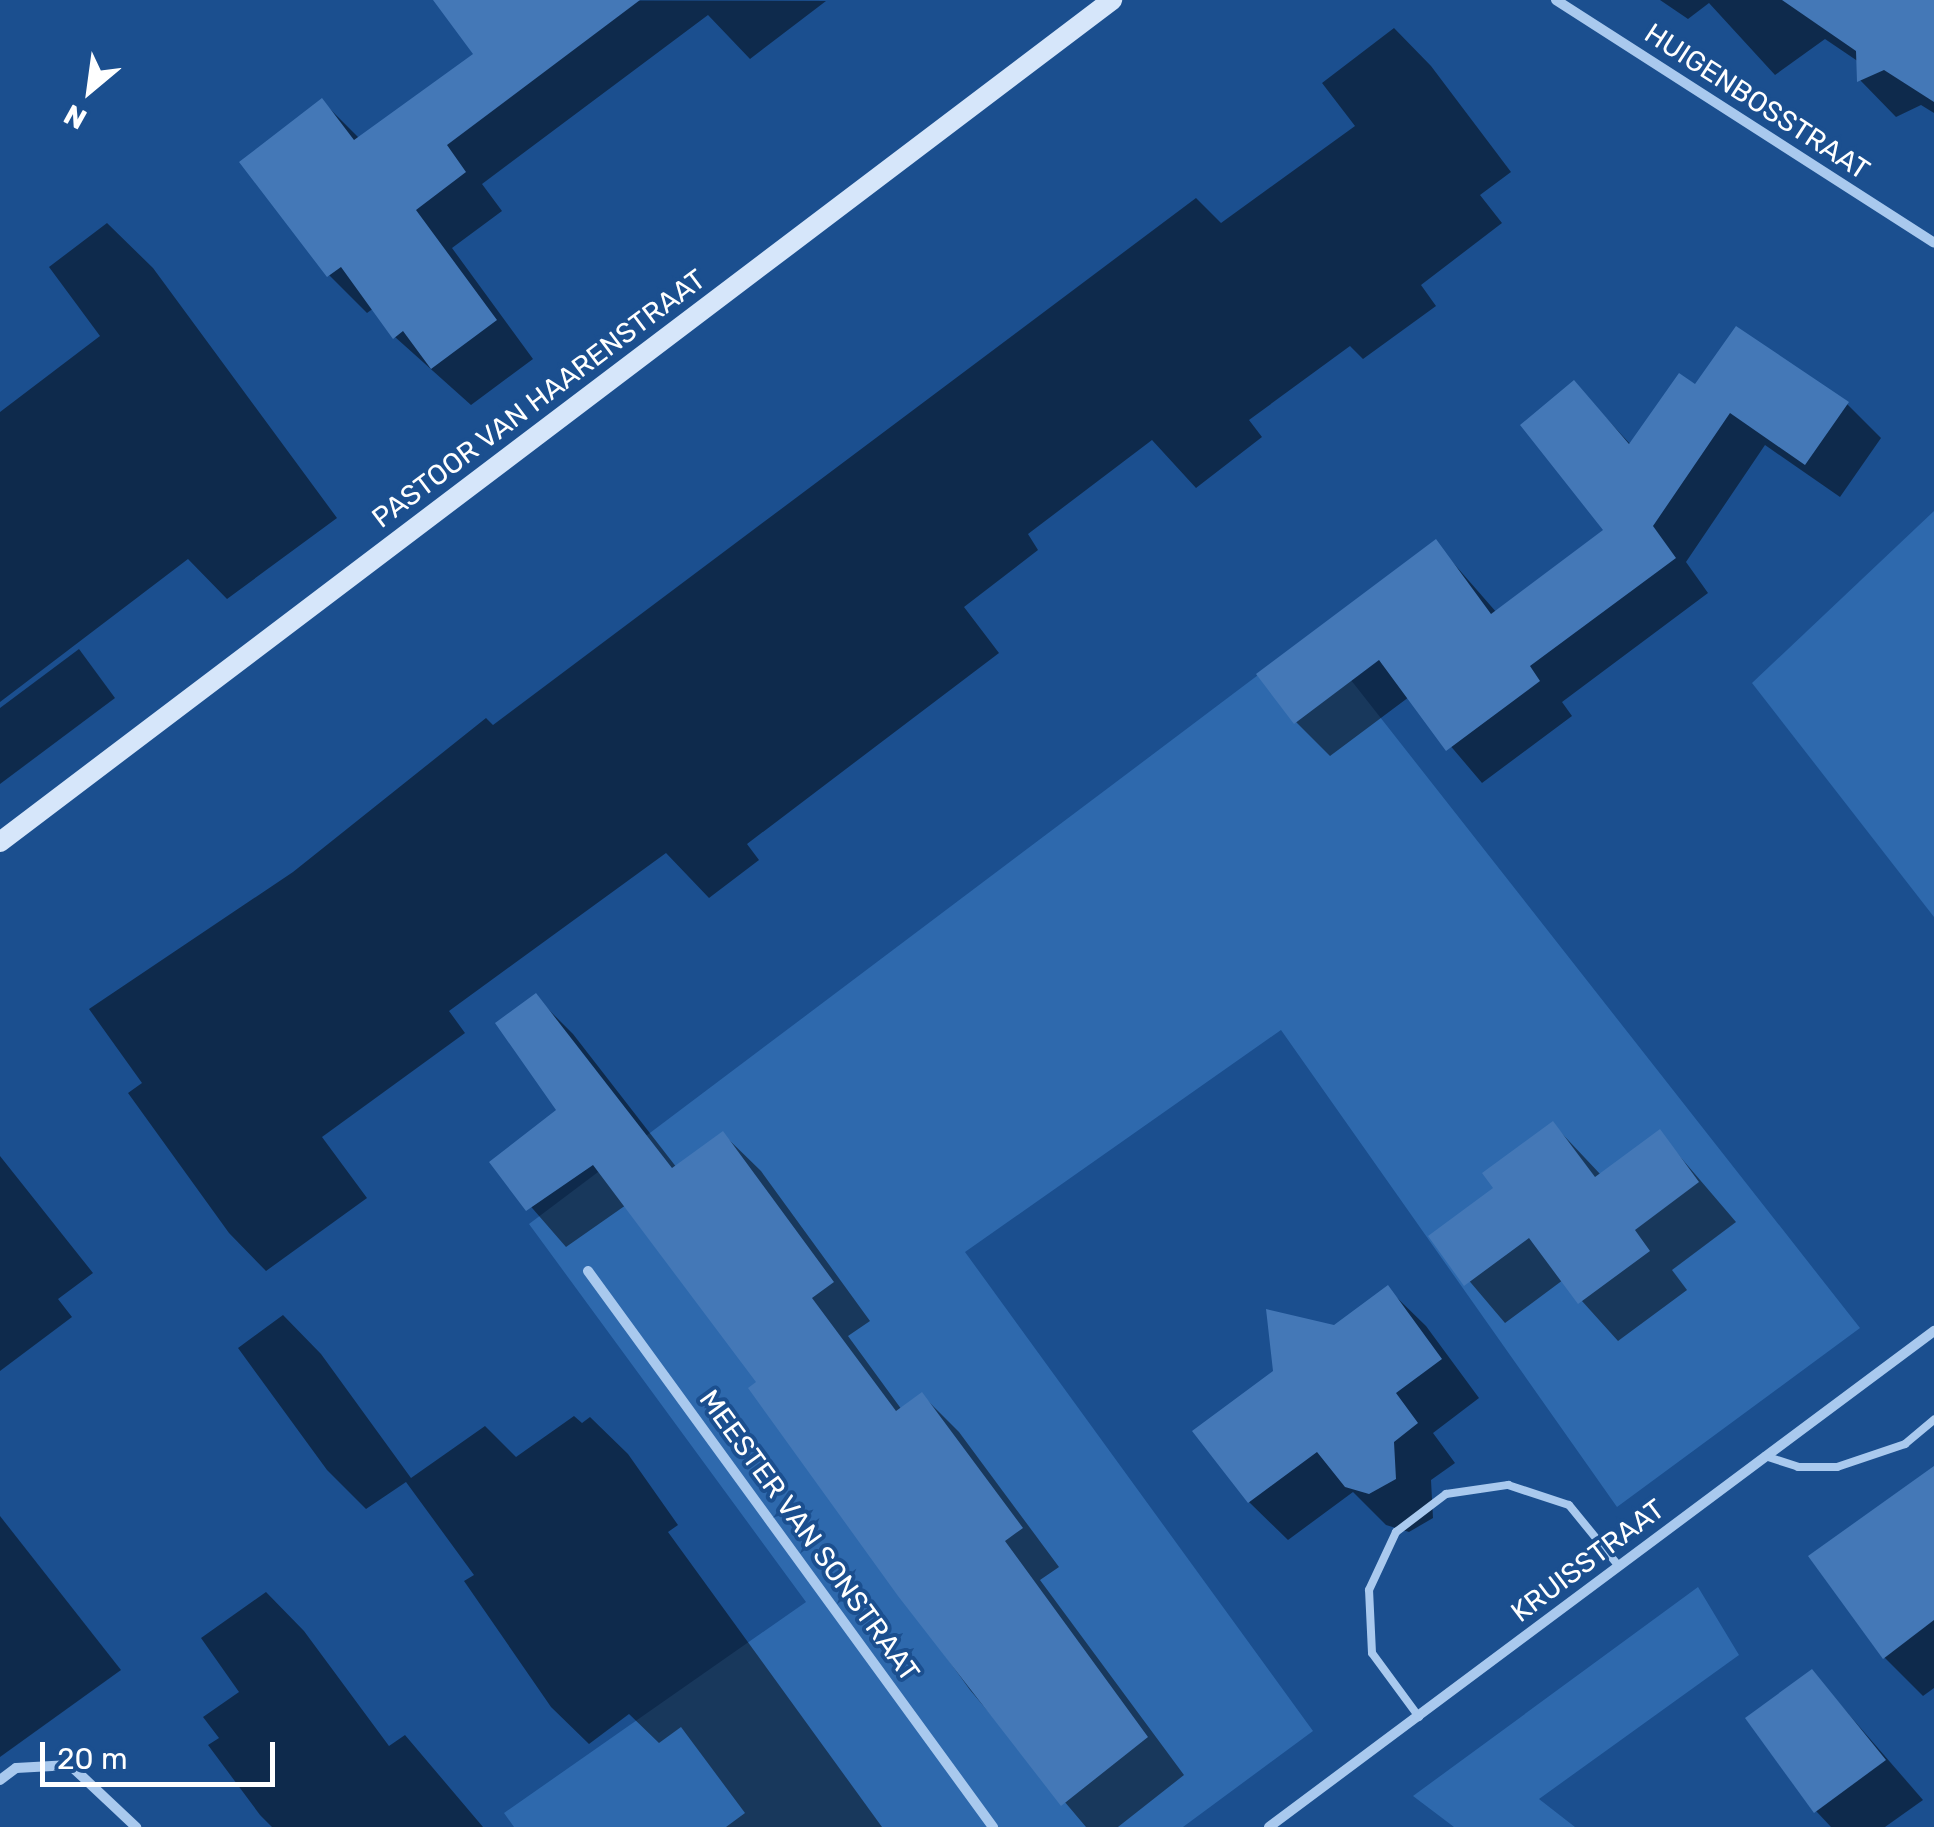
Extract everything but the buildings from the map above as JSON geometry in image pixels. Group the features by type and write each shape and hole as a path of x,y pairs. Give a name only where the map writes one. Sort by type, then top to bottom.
{"street":[{"name":"PASTOOR VAN HAARENSTRAAT","path":"0,842 1112,0"},
{"name":"HUIGENBOSSTRAAT","path":"1556,0 1934,243"},
{"name":"MEESTER VAN SONSTRAAT","path":"588,1270 993,1827"},
{"name":"KRUISSTRAAT","path":"1269,1827 1934,1330"},
{"path":"0,1780 16,1768 70,1765 136,1827"}],"lane":[{"path":"1765,1456 1798,1467 1837,1467 1905,1444 1934,1420"},
{"path":"1418,1718 1372,1653 1369,1590 1396,1532 1446,1494 1508,1485 1569,1505 1618,1566"}],"shaded area":[{"path":"1934,511 1934,917 1752,683"},
{"path":"1314,633 1860,1328 1617,1507 1281,1030 965,1252 1313,1731 1183,1827 514,1827 504,1813 806,1602 529,1224"},
{"path":"1698,1587 1739,1655 1539,1799 1575,1827 1454,1827 1413,1796"}]}
